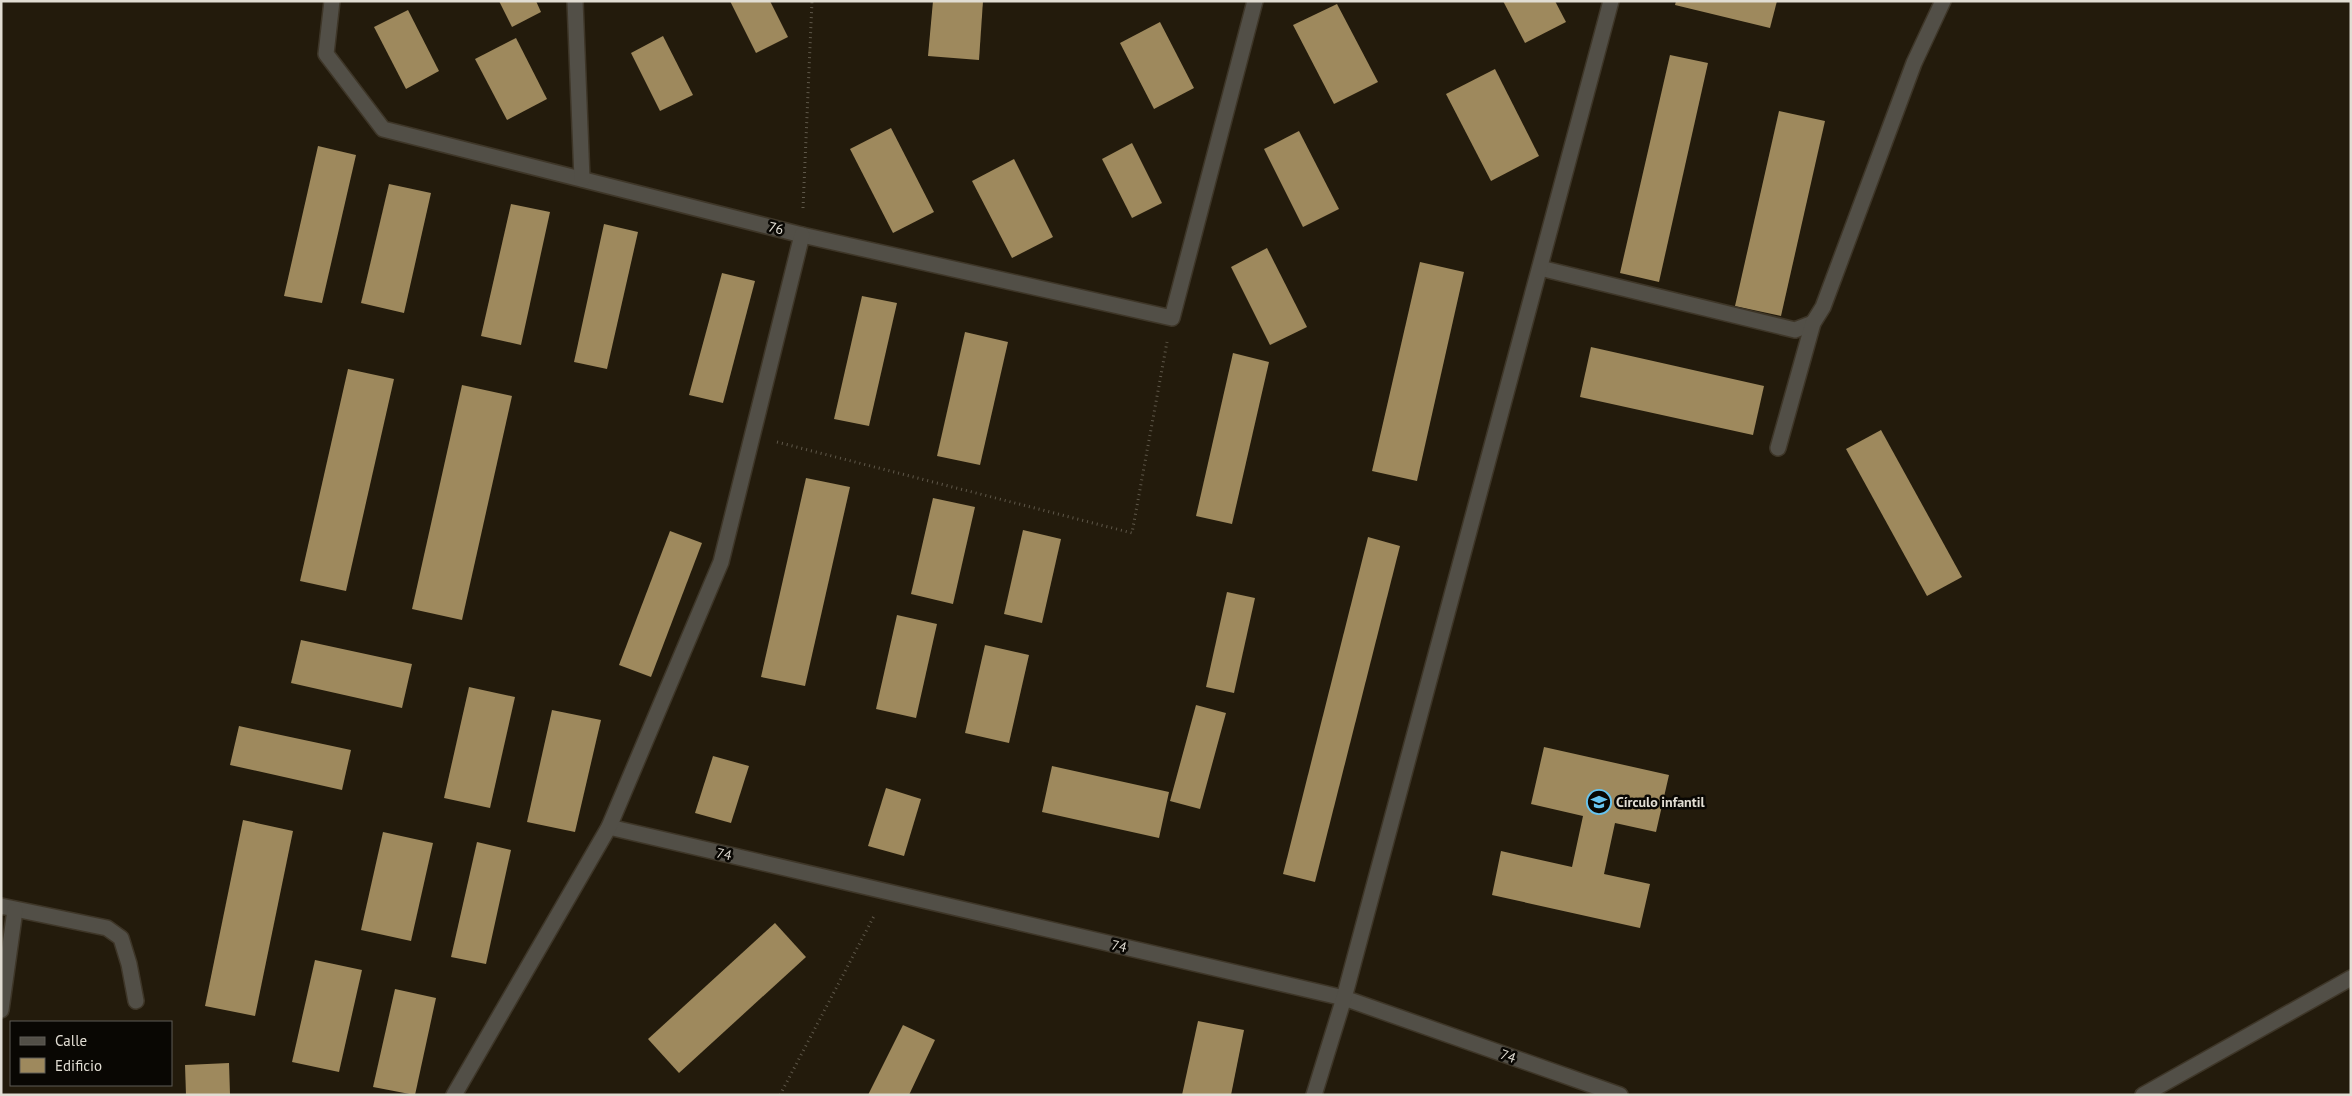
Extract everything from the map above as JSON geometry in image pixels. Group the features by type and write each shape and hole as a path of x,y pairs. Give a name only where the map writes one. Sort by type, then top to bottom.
{"street":[{"name":"76","path":"332,1 326,54 383,129 802,235 1172,318"},
{"path":"575,1 582,179"},
{"path":"1172,318 1255,1"},
{"path":"1314,1095 1344,998 1611,1"},
{"path":"1778,448 1813,323 1823,307 1914,63 1943,1"},
{"path":"454,1095 609,827 721,562 802,235"},
{"path":"1540,268 1795,330 1813,323"},
{"name":"74","path":"609,827 1344,998 1620,1095"},
{"path":"1,1010 8,908 107,928 121,938 130,964 136,1001"},
{"path":"2143,1095 2351,978"}],"path":[{"path":"802,235 812,1"},
{"path":"752,436 1132,533 1172,318"},
{"path":"780,1095 887,892"}],"building":[{"path":"499,1 536,1 541,12 512,27"},
{"path":"730,1 770,1 788,37 756,53"},
{"path":"933,1 983,1 979,60 928,56"},
{"path":"1503,1 1555,1 1566,22 1525,43"},
{"path":"1676,1 1777,1 1770,28 1675,5"},
{"path":"1337,4 1378,82 1334,104 1293,25"},
{"path":"408,10 439,71 406,89 374,27"},
{"path":"1160,22 1194,88 1154,109 1120,43"},
{"path":"663,36 693,95 660,111 631,53"},
{"path":"516,38 547,99 507,120 475,59"},
{"path":"1670,55 1708,63 1659,282 1620,273"},
{"path":"1495,69 1539,156 1491,181 1446,94"},
{"path":"1779,111 1825,121 1781,316 1735,306"},
{"path":"891,128 934,212 893,233 850,149"},
{"path":"1299,131 1339,209 1303,227 1264,149"},
{"path":"1132,143 1162,203 1132,218 1102,159"},
{"path":"318,146 356,155 322,303 284,296"},
{"path":"1014,159 1053,237 1012,258 972,181"},
{"path":"389,184 431,193 404,313 361,303"},
{"path":"511,204 550,212 521,345 481,336"},
{"path":"604,224 638,232 607,369 574,362"},
{"path":"1267,248 1307,327 1270,345 1231,267"},
{"path":"1420,262 1464,272 1417,481 1372,471"},
{"path":"722,273 755,281 723,403 689,395"},
{"path":"862,296 897,303 869,426 834,419"},
{"path":"965,332 1008,342 980,465 937,456"},
{"path":"1591,347 1764,386 1753,435 1580,397"},
{"path":"1233,353 1269,362 1232,524 1196,516"},
{"path":"348,369 394,379 346,591 300,581"},
{"path":"462,385 512,396 462,620 412,609"},
{"path":"1881,430 1962,577 1927,596 1846,449"},
{"path":"806,478 850,487 805,686 761,677"},
{"path":"933,498 975,507 953,604 911,594"},
{"path":"1023,530 1061,539 1042,623 1004,614"},
{"path":"670,531 702,543 651,677 619,665"},
{"path":"1368,537 1400,546 1315,882 1283,874"},
{"path":"1227,592 1255,598 1234,693 1206,687"},
{"path":"897,615 937,624 916,718 876,709"},
{"path":"301,640 412,664 402,708 291,683"},
{"path":"985,645 1029,655 1009,743 965,733"},
{"path":"469,687 515,697 490,808 444,798"},
{"path":"1196,705 1226,713 1200,809 1170,801"},
{"path":"552,710 601,720 575,832 527,822"},
{"path":"239,726 351,750 342,790 230,765"},
{"path":"1544,747 1669,775 1656,832 1615,823 1604,874 1650,884 1640,928 1492,895 1501,851 1572,867 1583,816 1531,804"},
{"path":"713,756 749,766 731,823 695,813"},
{"path":"1052,766 1169,792 1159,838 1042,812"},
{"path":"886,788 921,799 904,856 868,846"},
{"path":"243,820 293,831 255,1016 205,1006"},
{"path":"383,832 433,843 411,941 361,930"},
{"path":"477,842 511,850 486,964 451,957"},
{"path":"775,923 806,957 679,1073 648,1039"},
{"path":"315,960 362,970 339,1072 292,1062"},
{"path":"395,989 436,998 415,1095 373,1087"},
{"path":"1198,1021 1244,1030 1231,1095 1182,1095"},
{"path":"903,1025 935,1040 909,1095 868,1095"},
{"path":"229,1063 230,1095 186,1095 185,1065"}],"place":[{"name":"Círculo infantil","path":"1599,802"}]}
